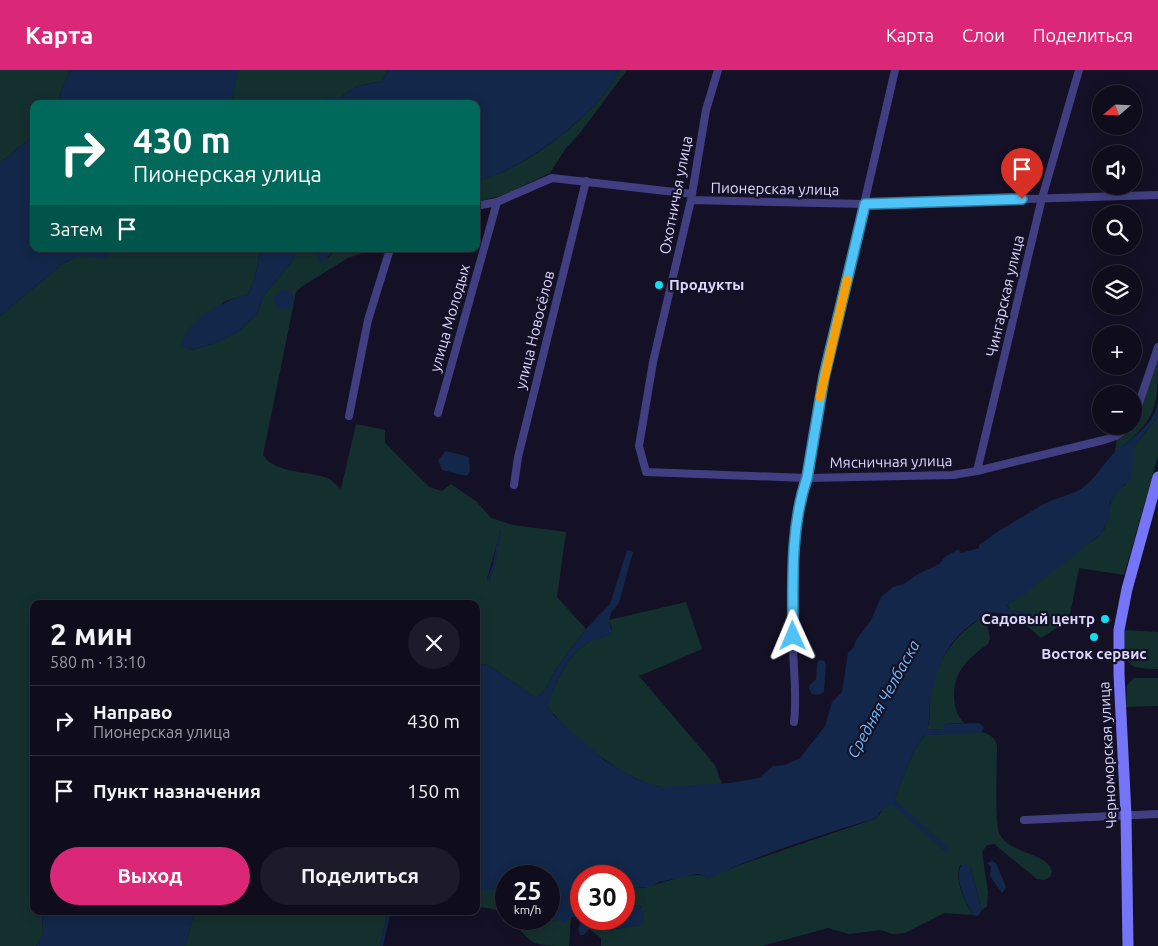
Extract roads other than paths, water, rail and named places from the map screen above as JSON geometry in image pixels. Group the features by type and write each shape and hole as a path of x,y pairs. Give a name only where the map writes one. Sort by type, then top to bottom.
{"street":[{"name":"Охотничья улица","path":"646,472 640,454 640,437 653,362 692,197 706,110 718,70"},
{"path":"794,722 797,690 793,606 796,546 802,494 807,478 824,377 895,70"},
{"name":"Чингарская улица","path":"977,471 1042,198 1079,70"},
{"name":"Пионерская улица","path":"480,205 497,202 552,178 586,181 692,197 865,204 1158,194"},
{"name":"улица Новосёлов","path":"514,485 518,457 586,181"},
{"name":"улица Молодых","path":"438,413 497,202"},
{"path":"349,416 368,320 389,252"},
{"path":"1142,394 1158,347"},
{"name":"Мясничная улица","path":"646,472 807,478 953,475 977,471 1104,440 1117,435"},
{"name":"Черноморская улица","path":"1128,946 1126,815 1119,674 1120,630 1127,589 1158,477"},
{"path":"1024,820 1158,814"}],"water":[{"path":"70,70 238,70 232,100 58,100"},
{"path":"388,70 619,70 610,86 596,103 558,138 514,166 494,176 480,180 480,100 322,100 326,97 340,97 358,86 382,81"},
{"path":"30,138 30,252 113,252 104,259 82,256 68,261 0,316 0,163"},
{"path":"261,252 297,252 292,262 264,295 257,314 238,332 212,344 190,350 181,345 191,326 208,312 228,301 248,294 255,278"},
{"path":"318,252 337,252 323,261 319,262 317,258"},
{"path":"284,290 291,293 294,300 291,307 284,310 277,307 274,300 277,293"},
{"name":"Средняя Челбаска","path":"1158,402 1158,417 1133,448 1133,469 1130,478 1110,502 1109,519 1101,534 1023,595 1007,605 1010,610 1029,612 1031,617 1021,620 996,613 987,614 959,635 952,643 941,663 931,696 927,730 943,729 945,724 979,723 984,728 976,734 925,735 915,749 894,799 949,848 949,852 946,852 891,804 880,812 877,818 759,857 717,875 707,882 706,876 698,874 659,882 651,887 635,888 635,865 570,865 570,918 565,923 560,921 560,865 495,865 495,891 491,888 487,891 480,891 480,664 488,665 533,696 539,696 546,688 557,667 586,629 610,604 627,550 633,552 619,603 611,613 609,620 612,634 592,641 579,649 567,663 548,706 554,716 604,760 636,779 659,787 730,783 759,778 773,766 785,765 800,758 825,726 832,702 842,692 848,653 871,620 881,597 893,587 904,584 918,574 939,564 945,557 959,549 961,553 979,548 979,545 994,534 1042,505 1081,489 1114,453 1135,435 1142,435 1142,429 1151,418"},
{"path":"446,451 469,457 470,471 467,476 442,470 438,460"},
{"path":"501,529 495,567 488,582 499,530"},
{"path":"819,660 825,661 826,665 824,692 818,695 812,694 808,687 816,679"},
{"path":"992,861 996,863 1006,887 1002,893 990,876 991,867 987,863"},
{"path":"961,865 970,865 982,910 978,916 973,915 960,885 959,871"},
{"path":"635,906 640,906 644,913 644,922 635,926"},
{"path":"42,915 194,915 185,946 36,946 43,936"},
{"path":"387,915 390,915 383,946 380,946"},
{"path":"578,930 588,930 584,935 580,935"}],"place":[{"name":"Продукты","path":"659,285"},
{"name":"Садовый центр","path":"1105,619"},
{"name":"Восток сервис","path":"1094,637"}]}
